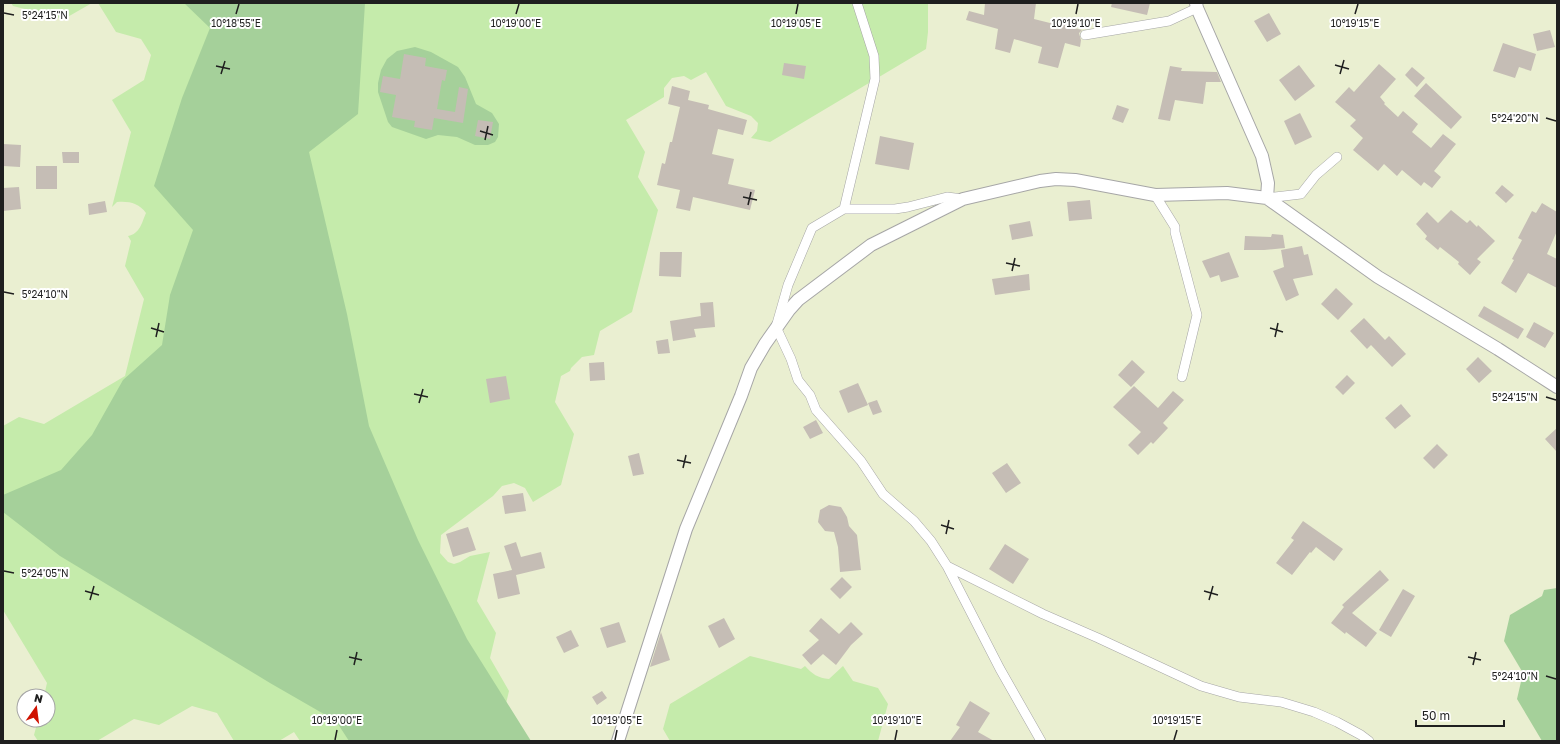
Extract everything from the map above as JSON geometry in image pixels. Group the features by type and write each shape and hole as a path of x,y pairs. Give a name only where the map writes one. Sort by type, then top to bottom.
{"street":[{"path":"844,209 875,79 874,56 857,3"},
{"path":"1085,35 1169,21 1196,6 1262,156 1268,182 1267,198"},
{"path":"618,741 686,529 741,396 751,368 776,327 798,300 860,253 878,242 963,199 1020,185 1056,179 1075,180 1155,195 1227,193 1267,198 1301,194 1316,175 1337,157"},
{"path":"1155,195 1175,227 1175,232 1197,315 1182,377"},
{"path":"963,199 947,197 908,208 844,209 812,228 788,285 776,327 791,358 798,380 810,395 816,410 861,461 883,494 914,521 932,541 947,566 1000,670 1042,741"},
{"path":"1267,198 1378,278 1498,349 1557,387"},
{"path":"947,566 1043,614 1201,686 1239,697 1281,702 1314,712 1343,725 1369,741"}],"green space":[{"path":"3,3 1557,3 1557,741 3,741"},
{"path":"11,3 92,3 64,19 13,6"},
{"path":"98,3 928,3 928,32 926,49 770,142 751,138 757,131 758,123 751,116 726,106 706,72 691,80 684,76 672,78 664,88 664,97 626,120 645,152 638,177 658,210 632,312 600,331 594,355 582,357 570,371 561,376 555,402 574,434 561,485 533,502 525,488 514,483 502,486 493,496 441,535 440,553 448,562 454,564 470,556 490,552 477,601 496,633 490,658 509,691 503,716 518,741 300,741 294,732 279,741 234,741 217,713 192,706 159,725 134,719 97,741 38,741 34,735 36,728 56,728 56,688 46,688 47,683 3,610 3,426 19,417 44,424 125,376 144,299 125,266 131,241 128,236 132,235 138,230 146,213 140,207 130,202 117,202 112,207 131,132 112,100 144,80 151,55 141,39 116,32"},
{"path":"184,3 365,3 358,114 309,152 347,314 369,426 418,540 467,639 531,741 349,741 336,721 270,683 60,556 3,512 3,495 61,470 92,435 123,380 162,345 170,295 193,230 154,186 182,98 210,28"},
{"path":"415,47 431,52 458,67 465,77 476,104 492,113 499,124 498,137 495,142 488,145 475,145 457,137 438,135 426,139 392,127 388,122 378,92 378,83 381,70 387,59 397,51"},
{"path":"1557,588 1557,741 1542,741 1517,699 1523,673 1504,641 1510,615 1542,596 1544,590"},
{"path":"750,656 801,669 805,666 816,675 829,679 843,666 853,681 878,688 888,704 878,741 670,741 663,729 670,704"}],"building":[{"path":"985,3 1036,3 1034,19 1050,23 1051,19 1071,24 1070,27 1082,30 1079,33 1081,40 1080,47 1065,43 1058,68 1038,63 1042,47 1014,39 1010,53 995,49 998,29 966,20 969,11 984,15"},
{"path":"1112,3 1150,3 1147,15 1111,7"},
{"path":"1269,13 1281,34 1267,42 1254,21"},
{"path":"1550,30 1555,47 1537,51 1533,34"},
{"path":"1503,43 1536,54 1531,71 1519,67 1515,78 1493,71"},
{"path":"404,54 426,58 425,66 447,70 445,81 442,80 437,109 455,112 459,87 468,89 463,123 434,118 432,130 414,127 415,121 392,117 396,95 380,92 383,76 400,79"},
{"path":"784,63 806,66 804,79 782,75"},
{"path":"1379,64 1396,79 1380,97 1385,103 1384,104 1398,117 1403,111 1418,124 1412,132 1431,148 1443,134 1456,144 1434,171 1441,177 1432,188 1424,182 1421,186 1402,170 1397,176 1384,164 1378,171 1353,150 1363,138 1350,126 1356,120 1335,102 1349,87 1354,92"},
{"path":"1299,65 1315,86 1295,101 1279,80"},
{"path":"1170,66 1182,68 1181,71 1217,72 1221,82 1206,82 1203,104 1175,100 1170,121 1158,119"},
{"path":"1412,67 1425,78 1417,87 1405,75"},
{"path":"1426,83 1462,117 1451,129 1414,96"},
{"path":"672,86 690,91 688,100 709,105 708,109 747,120 743,135 718,129 712,154 734,159 728,184 755,190 750,210 693,197 690,211 676,208 680,190 657,185 662,163 665,164 670,142 672,142 680,107 668,104"},
{"path":"1117,105 1129,109 1123,123 1112,119"},
{"path":"1300,113 1312,137 1295,145 1284,121"},
{"path":"478,120 493,122 490,139 475,136"},
{"path":"880,136 914,143 909,170 875,164"},
{"path":"3,144 21,145 20,167 3,166"},
{"path":"62,152 79,152 79,163 63,163"},
{"path":"36,166 57,166 57,189 36,189"},
{"path":"1502,185 1514,195 1506,203 1495,193"},
{"path":"19,187 21,209 3,211 3,188"},
{"path":"1090,200 1092,219 1069,221 1067,202"},
{"path":"105,201 107,212 89,215 88,204"},
{"path":"1542,203 1557,212 1557,231 1547,254 1557,259 1557,288 1528,273 1516,293 1501,283 1514,260 1512,259 1522,240 1518,238 1532,211 1536,213"},
{"path":"1451,210 1467,223 1470,220 1477,227 1478,225 1495,241 1477,259 1481,262 1470,275 1458,264 1459,262 1440,247 1438,250 1425,239 1427,236 1416,224 1427,212 1438,223"},
{"path":"1030,221 1033,236 1012,240 1009,225"},
{"path":"1272,234 1283,235 1285,248 1244,250 1245,236 1271,237"},
{"path":"1302,246 1304,255 1308,254 1313,275 1293,279 1299,295 1286,301 1273,271 1284,267 1281,250"},
{"path":"660,252 682,252 681,277 659,276"},
{"path":"1229,252 1239,277 1221,282 1219,275 1210,278 1202,261"},
{"path":"1029,274 1030,290 995,295 992,279"},
{"path":"1336,288 1353,304 1338,320 1321,304"},
{"path":"713,302 715,327 694,329 696,337 673,341 670,321 701,316 700,303"},
{"path":"1484,306 1524,329 1518,339 1478,316"},
{"path":"1364,318 1385,340 1389,336 1406,354 1392,367 1371,345 1367,349 1350,331"},
{"path":"1534,322 1554,333 1545,348 1526,337"},
{"path":"668,339 670,353 658,354 656,341"},
{"path":"1478,357 1492,371 1479,383 1466,369"},
{"path":"1132,360 1145,372 1131,387 1118,375"},
{"path":"604,362 605,380 590,381 589,363"},
{"path":"1347,375 1355,383 1343,395 1335,387"},
{"path":"506,376 510,399 490,403 486,379"},
{"path":"858,383 868,405 848,413 839,391"},
{"path":"1134,386 1158,408 1173,391 1184,400 1163,423 1168,428 1153,444 1151,442 1138,455 1128,445 1141,432 1113,407"},
{"path":"877,400 882,412 873,415 868,403"},
{"path":"1401,404 1411,416 1395,429 1385,418"},
{"path":"816,420 823,433 810,439 803,427"},
{"path":"1557,428 1557,452 1545,439"},
{"path":"1437,444 1448,455 1434,469 1423,458"},
{"path":"639,453 644,474 633,476 628,456"},
{"path":"1007,463 1021,483 1006,493 992,473"},
{"path":"523,493 526,511 505,514 502,496"},
{"path":"829,505 841,507 847,517 849,526 857,535 861,570 840,572 838,547 834,532 825,531 818,522 820,510"},
{"path":"1303,521 1343,549 1334,561 1316,547 1311,553 1310,552 1292,575 1276,563 1294,540 1291,538"},
{"path":"468,527 476,550 453,557 446,534"},
{"path":"516,542 521,557 541,552 545,568 516,575 520,594 498,599 493,574 512,570 504,546"},
{"path":"1005,544 1029,559 1013,584 989,569"},
{"path":"1380,570 1389,580 1352,613 1377,633 1366,647 1331,623 1344,607 1342,605"},
{"path":"842,577 852,587 840,599 830,589"},
{"path":"1403,589 1415,596 1391,637 1379,630"},
{"path":"724,618 735,639 719,648 708,626"},
{"path":"821,618 839,634 851,622 863,634 851,645 836,665 823,654 811,665 802,655 819,640 809,631"},
{"path":"619,622 626,642 607,648 600,628"},
{"path":"571,630 579,646 564,653 556,637"},
{"path":"661,632 670,660 650,667"},
{"path":"602,691 607,698 597,705 592,697"},
{"path":"970,701 990,713 978,732 994,741 950,741 960,727 956,725"}]}
